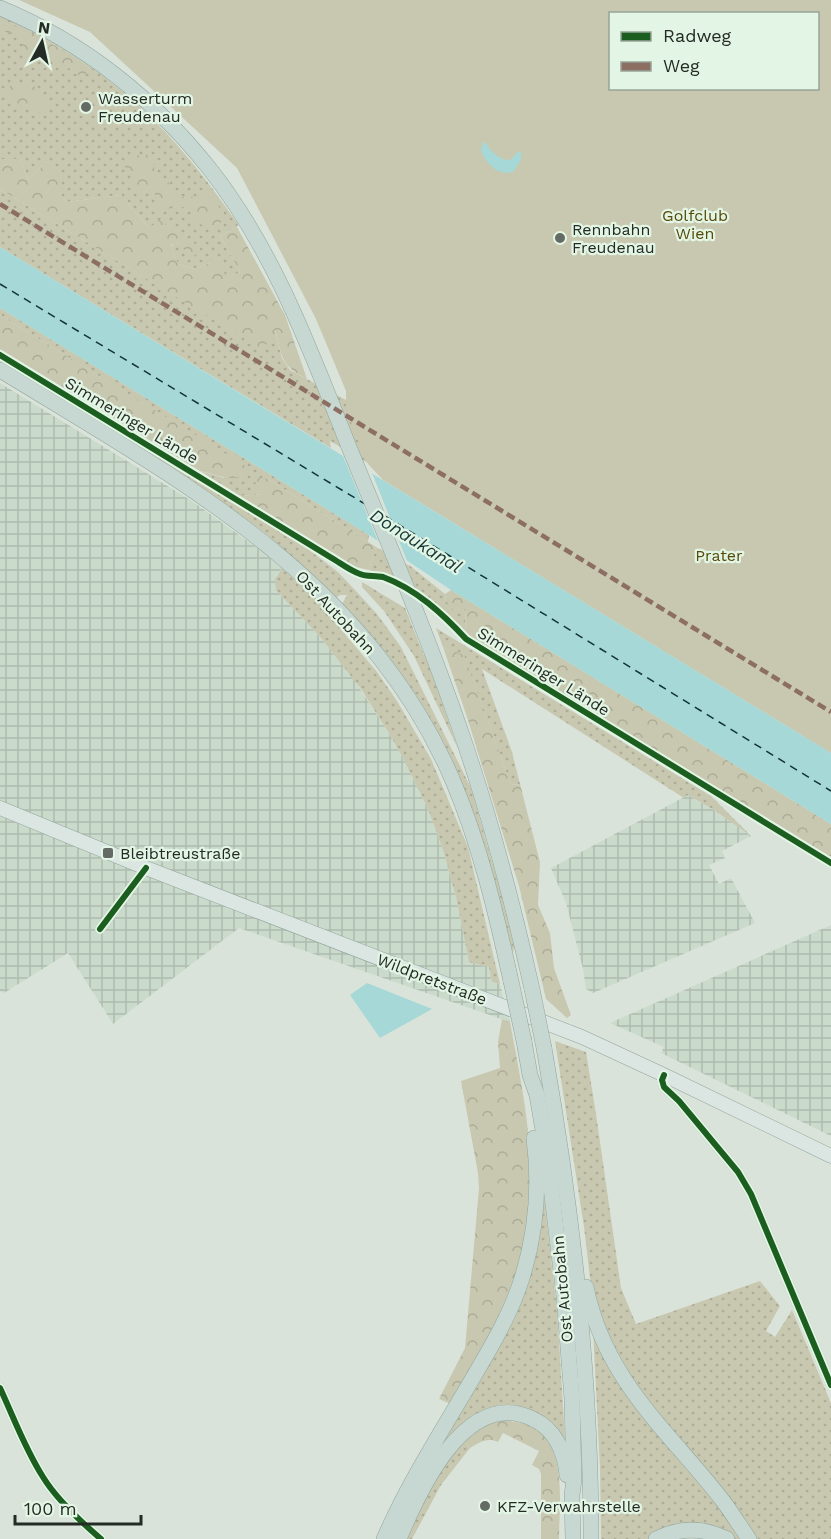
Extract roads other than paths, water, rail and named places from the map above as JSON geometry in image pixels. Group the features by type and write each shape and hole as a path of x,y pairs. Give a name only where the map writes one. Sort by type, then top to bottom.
{"highway":[{"name":"Ost Autobahn","path":"0,8 62,39 99,63 143,98 211,170 249,227 294,315 432,652 463,739 506,881 544,1048 573,1234 588,1398 591,1539"},
{"name":"Ost Autobahn","path":"0,370 162,469 232,517 283,556 326,596 366,641 398,684 426,728 452,779 474,835 495,912 530,1075 537,1095 547,1154 564,1296 572,1399 573,1539"},
{"path":"384,1539 422,1463 497,1336 522,1278 532,1235 536,1198 537,1156 530,1096 530,1075"},
{"path":"573,1234 588,1296 601,1336 617,1369 639,1402 723,1502 749,1539"},
{"path":"399,1539 434,1470 454,1441 468,1428 491,1415 507,1413 523,1415 538,1421 550,1431 562,1452 572,1495"},
{"path":"656,1539 676,1531 695,1529 714,1532 727,1539"}],"main road":[{"name":"Wildpretstraße","path":"0,808 146,868 582,1037 831,1156"}],"street":[{"path":"100,929 146,868"},
{"path":"664,1075 662,1080 664,1087 679,1101 738,1172 750,1194 831,1385"},
{"path":"0,1388 31,1457 44,1479 81,1522 101,1539"}],"water":[{"path":"483,142 503,159 510,160 521,152 521,160 513,172 497,171 493,168 481,151"},
{"name":"Donaukanal","path":"0,247 831,753 831,824 451,590 369,535 0,308"},
{"path":"367,983 432,1009 380,1038 350,995"}],"place":[{"name":"Wasserturm Freudenau","path":"86,107"},
{"name":"Rennbahn Freudenau","path":"560,238"},
{"name":"Bleibtreustraße","path":"108,853"},
{"name":"KFZ-Verwahrstelle","path":"485,1506"}],"park label":[{"name":"Golfclub Wien","path":"695,224"},
{"name":"Prater","path":"719,555"}]}
